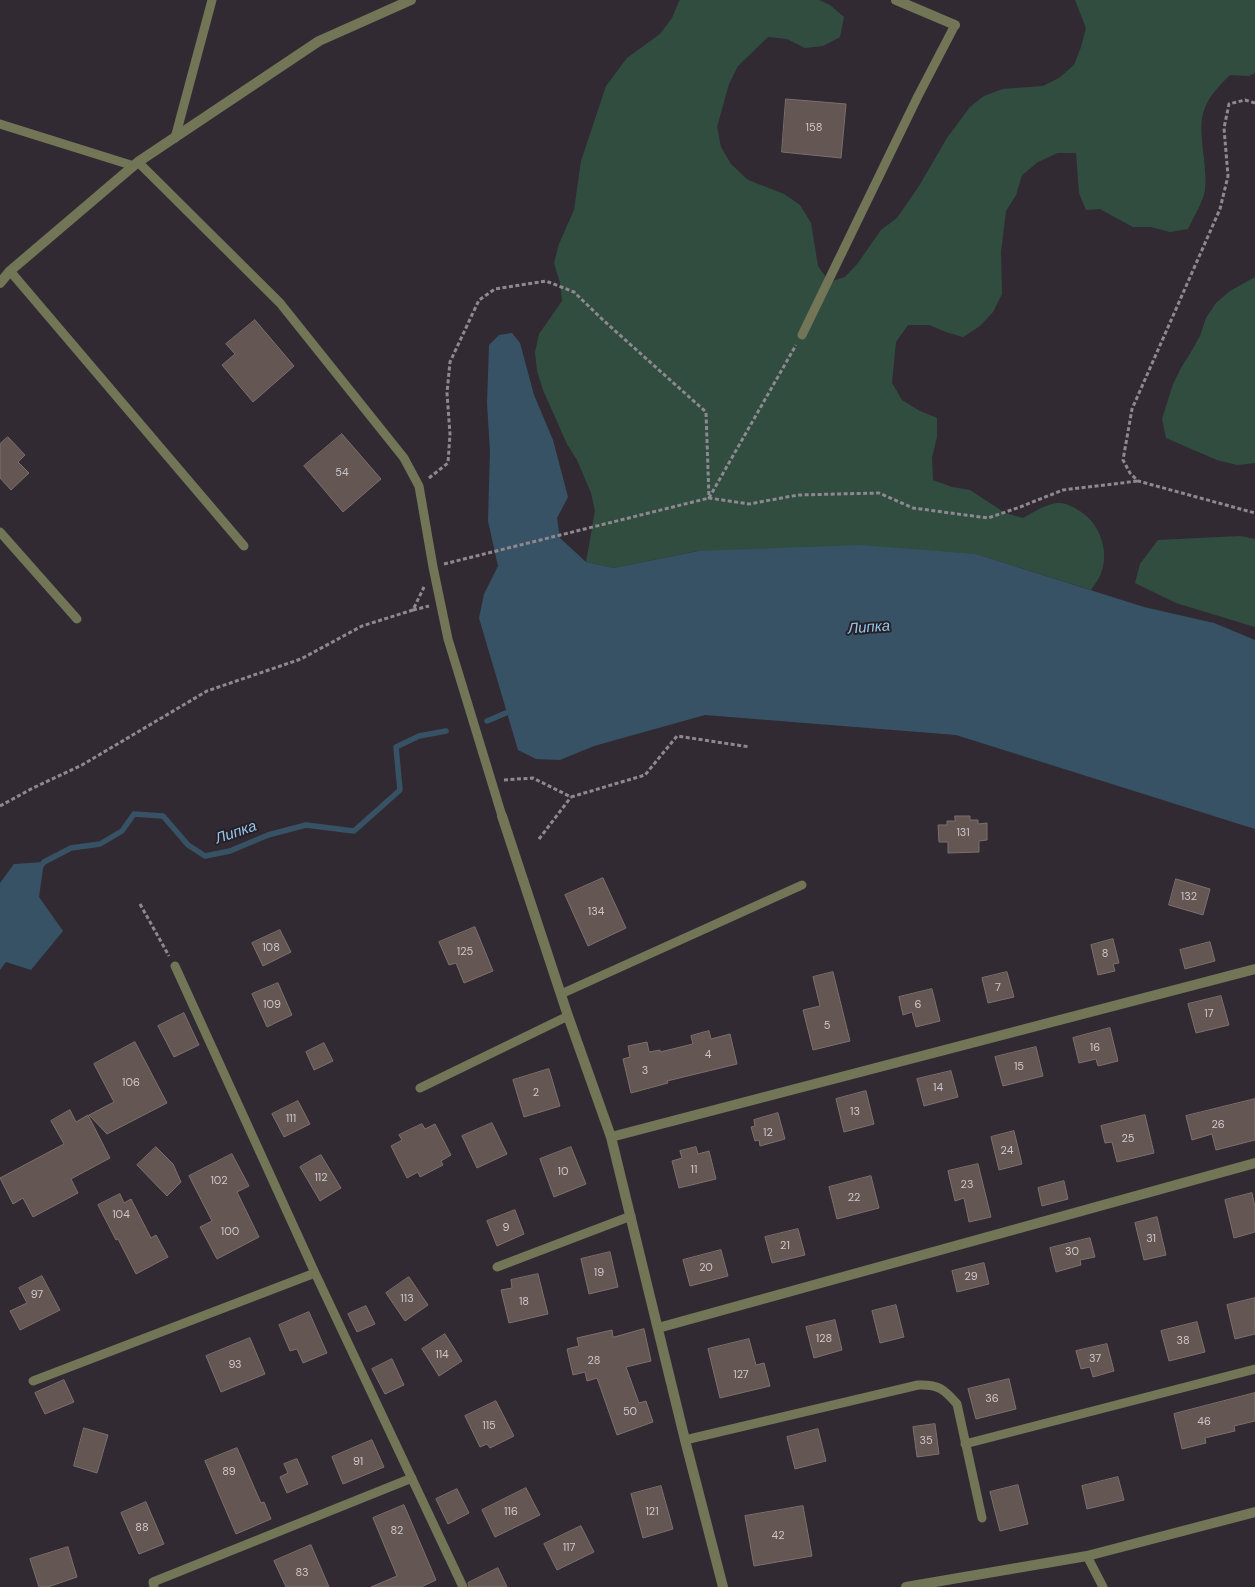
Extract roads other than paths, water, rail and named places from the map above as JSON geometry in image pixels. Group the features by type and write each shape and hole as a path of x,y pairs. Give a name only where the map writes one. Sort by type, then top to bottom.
{"street":[{"path":"0,282 10,271 136,164 319,40 411,0"},
{"path":"896,0 955,25"},
{"path":"502,816 568,1016 611,1137 723,1587"},
{"path":"611,1137 1255,969"},
{"path":"658,1328 1255,1163"},
{"path":"906,1587 1087,1556 1255,1512"}],"lane":[{"path":"175,138 212,0"},
{"path":"802,335 918,96 955,25"},
{"path":"0,124 136,164 280,303 404,458 419,486 448,639 502,816"},
{"path":"10,271 244,546"},
{"path":"0,532 78,619"},
{"path":"561,994 802,885"},
{"path":"175,966 463,1587"},
{"path":"420,1088 568,1016"},
{"path":"497,1267 631,1216"},
{"path":"33,1381 316,1273"},
{"path":"965,1444 1255,1369"},
{"path":"686,1440 918,1385 930,1384 946,1391 957,1404 982,1518"},
{"path":"154,1587 153,1582 412,1478"},
{"path":"1087,1556 1103,1587"}],"water":[{"path":"512,333 520,343 534,395 553,440 568,497 557,518 560,538 586,562 614,568 698,551 859,545 976,554 1144,607 1214,623 1255,640 1255,829 956,735 705,715 594,746 560,760 536,759 518,750 479,618 484,594 498,566 488,521 490,451 487,403 489,345 499,335"},
{"path":"44,862 39,897 63,931 31,970 6,962 0,970 0,883 14,864"}],"waterway":[{"name":"Липка","path":"487,721 513,710"},
{"name":"Липка","path":"40,867 44,862 71,848 100,844 122,831 134,814 163,816 188,845 205,856 230,851 268,835 306,825 354,831 400,790 396,747 419,736 446,731"}]}
